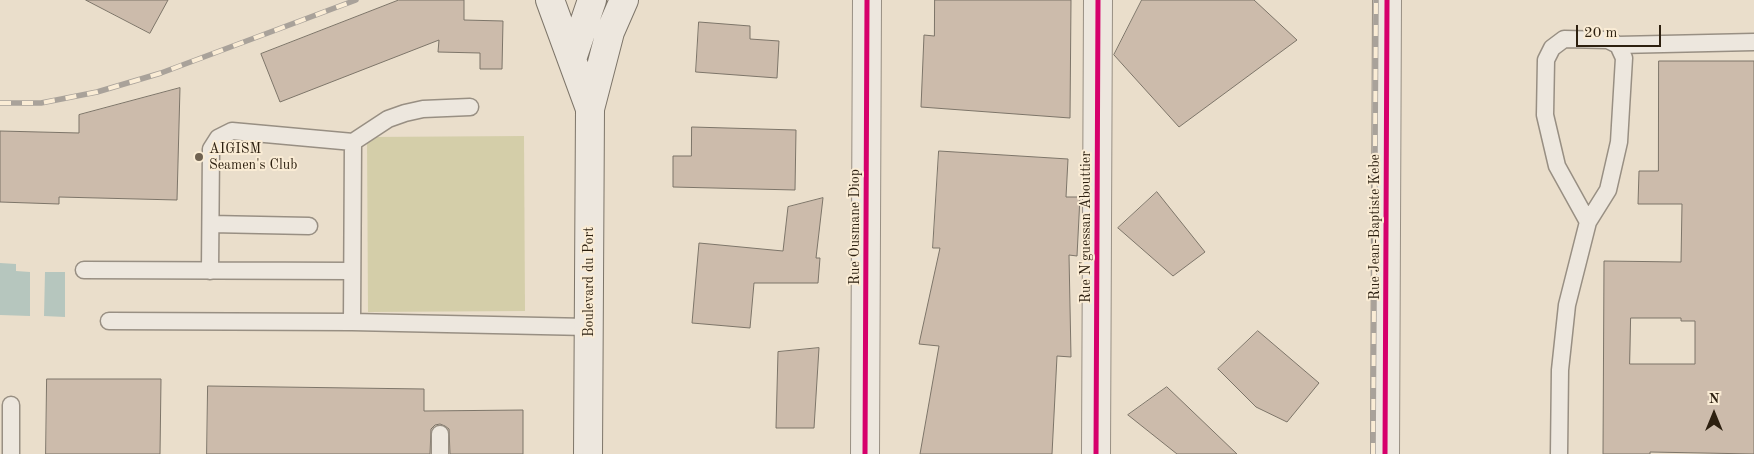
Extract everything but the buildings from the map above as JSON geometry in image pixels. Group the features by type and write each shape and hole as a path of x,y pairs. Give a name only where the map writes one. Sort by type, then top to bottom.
{"street":[{"name":"Boulevard du Port","path":"550,0 590,109"},
{"path":"572,59 592,0"},
{"name":"Boulevard du Port","path":"588,454 590,109 610,32 624,0"},
{"name":"Rue Ousmane Diop","path":"865,454 867,0"},
{"name":"Rue N'guessan Abouttier","path":"1096,454 1098,0"},
{"name":"Rue Jean-Baptiste Kebe","path":"1385,454 1387,0"}],"lane":[{"path":"1588,222 1556,166 1545,115 1546,60 1552,48 1564,38 1608,40 1618,45 1754,42"},
{"path":"1559,454 1560,370 1567,306 1588,222 1608,190 1619,142 1624,58 1618,45"},
{"path":"210,271 211,149 218,138 232,132 353,142 388,119 405,113 423,109 470,107"},
{"path":"352,322 353,142"},
{"path":"210,224 309,226"},
{"path":"84,270 352,271"},
{"path":"109,321 352,322 588,327"},
{"path":"11,405 11,454"},
{"path":"440,434 440,454"}],"shaded area":[{"path":"524,136 525,311 368,312 367,137"},
{"path":"0,263 16,264 16,271 30,272 30,316 0,315"},
{"path":"45,272 65,272 65,317 44,316"}],"railway":[{"path":"0,103 41,103 97,92 161,73 356,0"},
{"path":"1373,454 1376,0"}],"cycle path":[{"path":"865,454 867,0"},
{"path":"1096,454 1098,0"},
{"path":"1385,454 1387,0"}],"place":[{"name":"AIGISM Seamen's Club","path":"199,157"}]}
